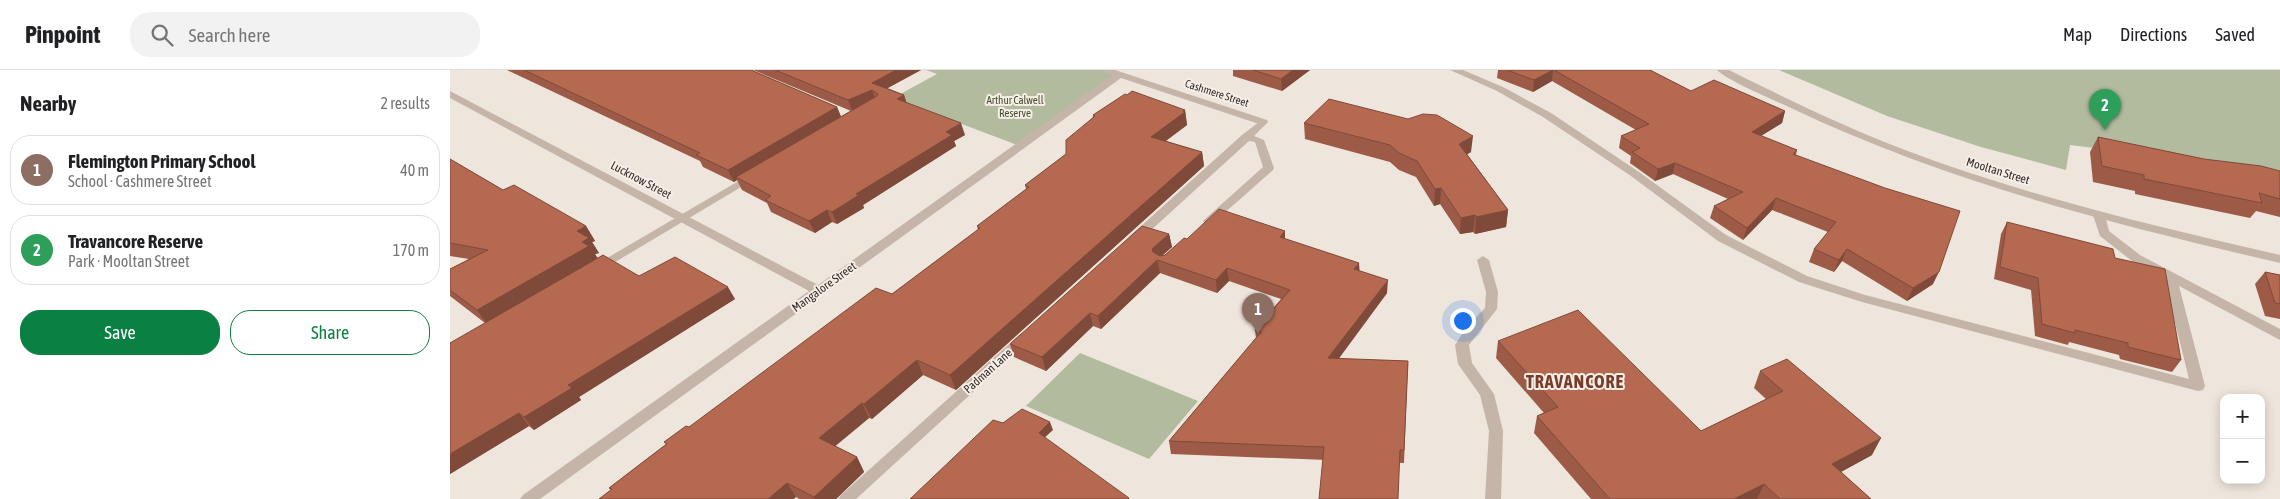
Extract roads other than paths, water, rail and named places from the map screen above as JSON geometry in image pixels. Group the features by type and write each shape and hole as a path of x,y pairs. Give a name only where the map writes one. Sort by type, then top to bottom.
{"street":[{"name":"Cashmere Street","path":"1106,70 1263,122 1246,137"},
{"path":"1455,70 1500,90 1548,115 1635,174 1722,238 1803,279 1862,298 2198,386 2170,277"},
{"name":"Mooltan Street","path":"1722,70 1824,121 1909,155 2003,187 2099,215 2280,259"},
{"name":"Mangalore Street","path":"528,499 1120,74"},
{"name":"Lucknow Street","path":"450,94 818,290"},
{"path":"1120,251 1246,137 1259,140 1269,168 1198,231"},
{"path":"589,272 761,171"},
{"path":"2099,215 2104,234 2136,258 2280,335"},
{"path":"1483,260 1492,292 1491,310 1471,331 1462,345 1464,364 1487,394 1496,431 1493,499"},
{"name":"Padman Lane","path":"846,499 1032,331"}],"place":[{"name":"Travancore Reserve","path":"2105,130"},
{"name":"Flemington Primary School","path":"1258,334"}],"district":[{"name":"TRAVANCORE","path":"1575,382"}],"park label":[{"name":"Arthur Calwell Reserve","path":"1015,106"}]}
